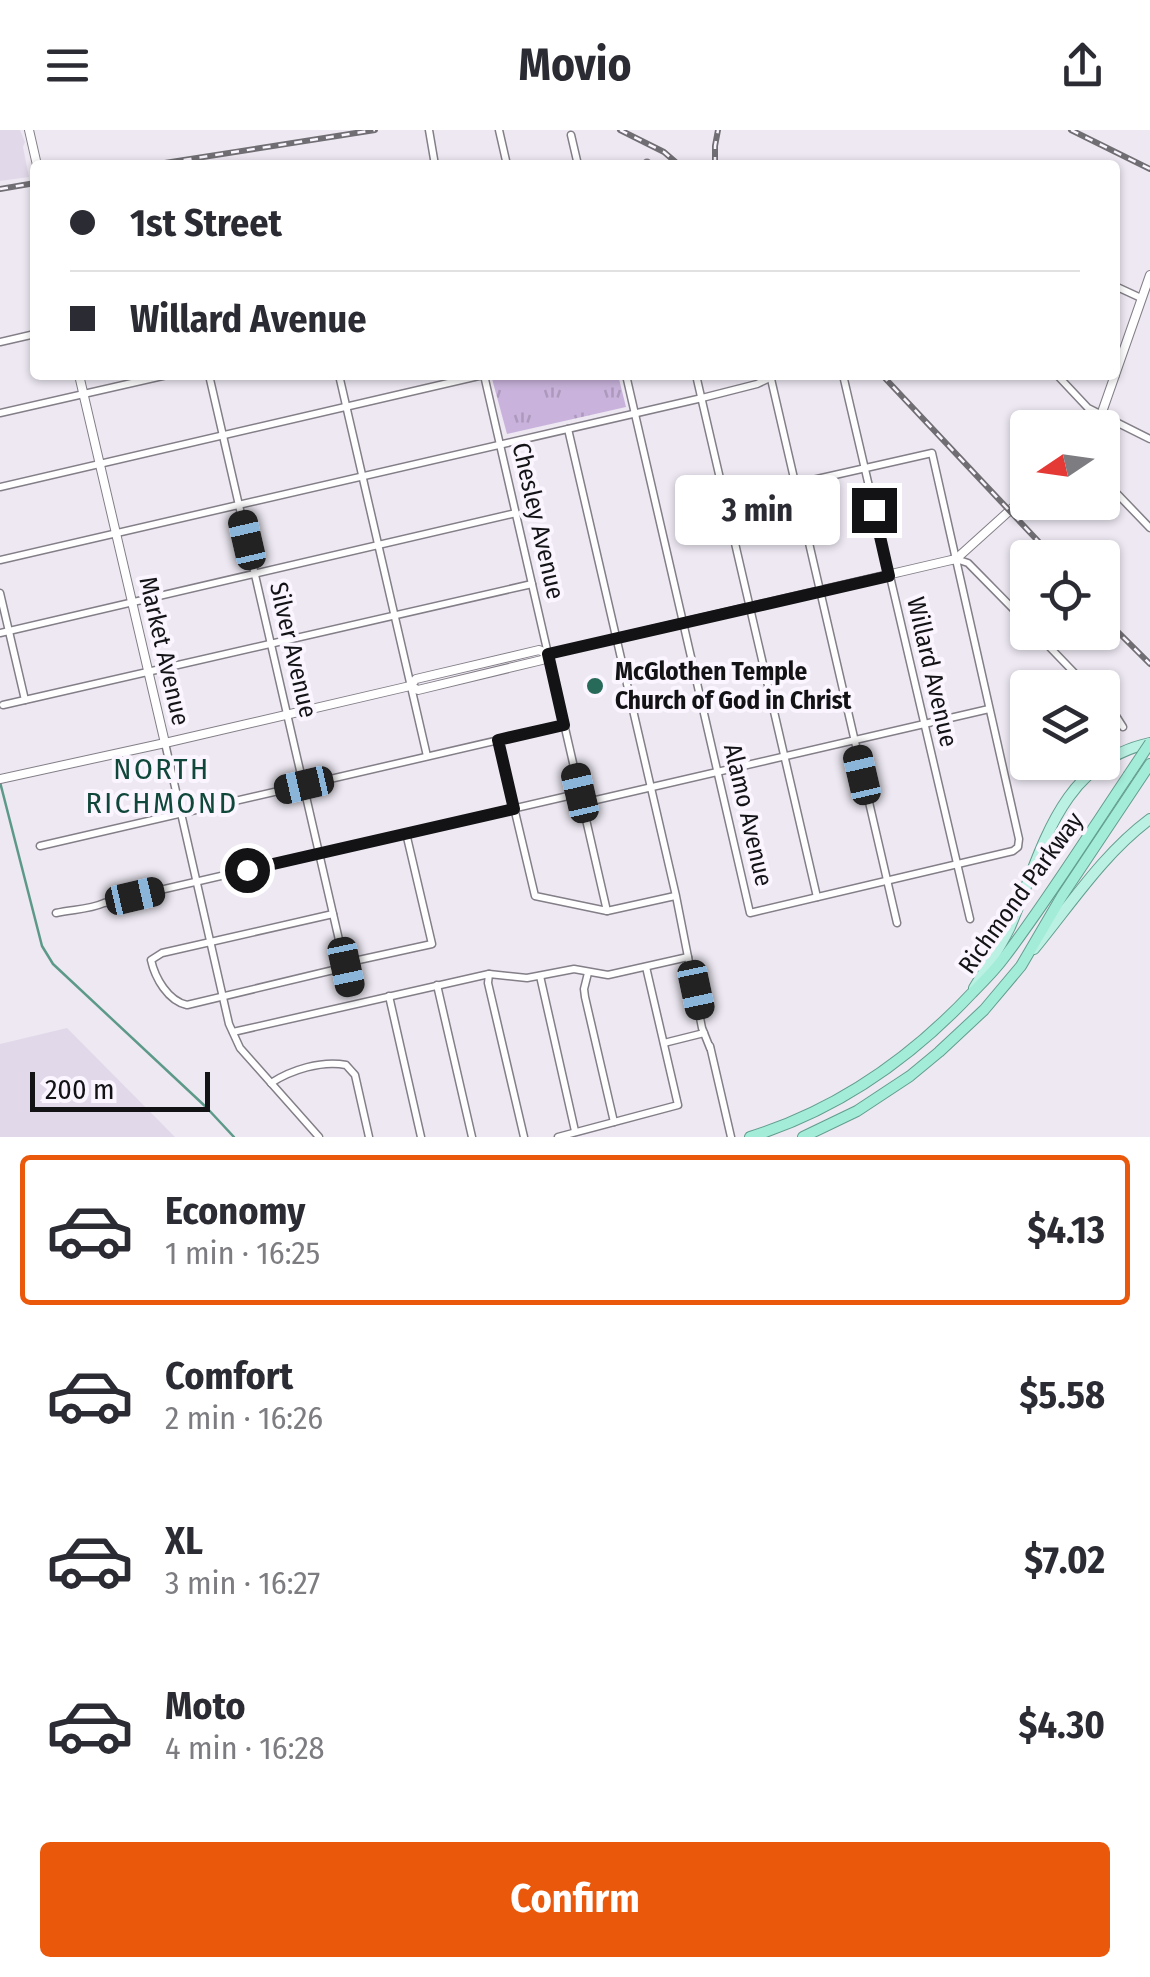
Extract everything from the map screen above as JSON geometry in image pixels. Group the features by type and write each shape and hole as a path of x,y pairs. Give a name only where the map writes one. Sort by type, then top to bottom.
{"highway":[{"name":"Richmond Parkway","path":"803,1137 857,1111 918,1070 974,1020 1021,966 1134,778 1150,743"},
{"name":"Richmond Parkway","path":"750,1137 804,1118 848,1095 925,1040 1002,962 1134,778 1150,764"}],"main road":[{"path":"967,998 1007,932 1035,859 1063,804 1090,773 1114,756 1150,743"},
{"path":"1021,966 1108,858 1150,819"}],"street":[{"path":"29,130 36,160"},
{"path":"429,130 435,160"},
{"path":"499,130 506,160"},
{"path":"571,135 577,160"},
{"path":"1120,363 1146,300 1150,275"},
{"path":"1120,288 1146,300"},
{"path":"0,342 30,335"},
{"name":"Market Avenue","path":"80,380 232,1032"},
{"path":"0,413 145,380"},
{"name":"Silver Avenue","path":"211,380 351,992"},
{"path":"340,380 427,756"},
{"path":"0,487 462,380"},
{"name":"Chesley Avenue","path":"484,380 607,911"},
{"name":"Alamo Avenue","path":"627,380 750,913 818,897"},
{"path":"697,380 818,897 1013,852 1018,839 932,453 794,484"},
{"path":"0,560 702,398 759,380"},
{"path":"773,380 897,923"},
{"name":"Willard Avenue","path":"844,380 970,919"},
{"path":"1062,380 1092,410"},
{"path":"1103,410 1113,380"},
{"path":"1120,424 1150,439"},
{"path":"568,429 710,1048"},
{"path":"1120,497 1150,528"},
{"path":"0,779 410,686 418,690 542,660 548,654 956,559 1010,510"},
{"path":"0,633 516,514"},
{"path":"956,559 968,564 1010,606"},
{"path":"3,705 532,584"},
{"path":"0,593 25,700"},
{"path":"1053,650 1072,670"},
{"path":"583,803 989,708"},
{"path":"1120,723 1123,728"},
{"path":"40,846 564,725"},
{"path":"498,740 535,896 607,911 676,896"},
{"path":"56,913 87,910 580,793"},
{"path":"334,914 162,953 150,960 154,976 177,1003 187,1005 432,944 406,833"},
{"path":"318,1137 240,1048 232,1032 490,974 540,976 574,969 608,975 688,957"},
{"path":"558,1137 678,1105 646,967"},
{"path":"588,972 585,998 614,1122"},
{"path":"490,974 488,983 524,1137"},
{"path":"540,976 575,1131"},
{"path":"437,985 472,1137"},
{"path":"388,996 421,1137"},
{"path":"703,1023 731,1137"},
{"path":"664,1043 704,1033"},
{"path":"271,1084 291,1072 328,1064 346,1065 355,1076 369,1137"}],"shaded area":[{"path":"0,130 20,130 29,177 0,181"},
{"path":"67,1028 175,1137 0,1137 0,1044"}],"green space":[{"path":"492,380 619,380 626,407 507,434"}],"waterway":[{"path":"0,782 42,946 53,964 234,1137"}],"railway":[{"path":"184,160 375,130"},
{"path":"620,130 673,160"},
{"path":"715,160 718,130"},
{"path":"1071,130 1150,169"},
{"path":"0,189 30,184"},
{"path":"887,380 1037,540"},
{"path":"1120,634 1150,664"}],"place":[{"name":"McGlothen Temple Church of God in Christ","path":"595,686"}],"district":[{"name":"NORTH RICHMOND","path":"162,786"}],"route":[{"path":"247,870 514,809 498,740 564,725 548,654 889,576 874,510"}]}
